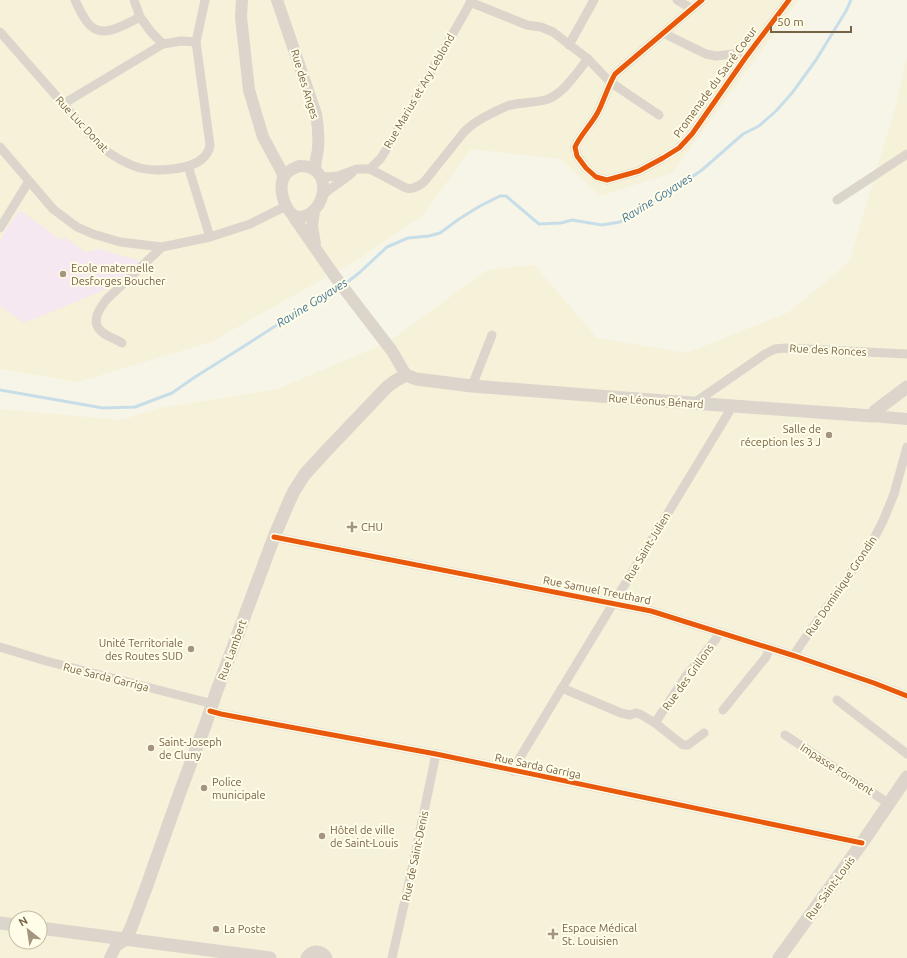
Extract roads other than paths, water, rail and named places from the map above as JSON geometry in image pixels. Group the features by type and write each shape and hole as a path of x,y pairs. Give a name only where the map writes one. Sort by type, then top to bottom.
{"main road":[{"name":"Rue Léonus Bénard","path":"406,375 416,379 472,386 872,416"},
{"name":"Rue Lambert","path":"125,940 146,888 274,537 294,491 305,474 387,387 406,375"},
{"path":"872,416 875,411 907,388"},
{"name":"Rue Saint-Louis","path":"779,958 862,843 907,777"},
{"path":"48,929 270,958"},
{"path":"307,958 312,953 318,952 326,958"}],"street":[{"path":"75,0 87,23 95,30 108,31 140,17"},
{"path":"134,0 140,17 151,32 163,44"},
{"path":"63,104 163,44 181,41 196,42 205,0"},
{"path":"242,0 242,17 249,90 263,138 282,172 282,192 290,211 336,278 394,355 406,375"},
{"name":"Rue des Anges","path":"277,0 316,114 318,150 315,164 318,173"},
{"path":"569,45 594,0"},
{"path":"677,0 692,9"},
{"path":"610,82 615,74 702,0"},
{"name":"Promenade du Sacré Coeur","path":"610,82 599,110 580,137 575,147 577,156 586,168 596,177 607,180 639,171 679,148 692,134 746,57 789,0"},
{"path":"471,1 527,24 553,32 588,60 610,82 659,115"},
{"name":"Rue Marius et Ary Leblond","path":"370,169 381,158 389,145 471,1"},
{"name":"Rue Luc Donat","path":"0,32 101,147 117,158 140,168 164,170 188,166 202,159 208,152 210,145 196,42"},
{"path":"665,32 669,36 706,54 716,56 734,54 746,57"},
{"path":"283,178 289,170 299,166 305,166 327,177 338,176 357,168 370,169 406,188 410,189 419,186 424,182 464,132 474,123 507,106 545,100 553,96 561,91 588,60"},
{"path":"0,147 53,209 76,227 120,242 162,248 210,237 290,211"},
{"path":"837,200 907,154"},
{"path":"188,166 210,237"},
{"path":"322,196 343,181 357,168"},
{"path":"290,211 298,217 309,215 314,211 322,196 323,190 323,184 318,173"},
{"path":"0,228 29,180"},
{"path":"314,211 312,226 315,248"},
{"path":"122,343 102,332 96,317 100,307 162,248"},
{"path":"472,386 492,335"},
{"name":"Rue des Ronces","path":"694,403 765,354 775,349 786,348 907,354"},
{"name":"Rue Saint-Julien","path":"513,771 729,412 730,406"},
{"name":"Rue Léonus Bénard","path":"872,416 907,419"},
{"name":"Rue Dominique Grondin","path":"795,656 797,650 871,544 883,521 894,494 907,447"},
{"name":"Rue Samuel Treuthard","path":"274,537 651,611 795,656 907,696"},
{"name":"Rue des Grillons","path":"655,723 686,676 716,639 718,632"},
{"name":"Rue Sarda Garriga","path":"0,647 211,708 221,714 436,754 862,843"},
{"path":"723,710 766,657 770,648"},
{"path":"562,688 621,713 640,714 655,723 683,745 688,745 704,734"},
{"path":"837,700 907,754"},
{"name":"Impasse Forment","path":"785,735 888,803"},
{"name":"Rue de Saint-Denis","path":"392,958 436,754"},
{"name":"Rue Lambert","path":"110,958 116,946 125,940"}],"waterway":[{"name":"Ravine Goyaves","path":"345,284 387,247 408,238 429,236 440,233 480,206 500,196 506,196 539,224 561,223 572,220 602,225 620,222 702,170 743,134 759,126 776,111 792,93 816,60 846,11 851,0"},
{"name":"Ravine Goyaves","path":"0,390 103,408 135,407 172,393 322,296 340,287"}],"place":[{"name":"Ecole maternelle Desforges Boucher","path":"63,274"},
{"name":"Salle de réception les 3 J","path":"829,435"},
{"name":"CHU","path":"352,527"},
{"name":"Unité Territoriale des Routes SUD","path":"191,649"},
{"name":"Saint-Joseph de Cluny","path":"151,748"},
{"name":"Police municipale","path":"204,788"},
{"name":"Hôtel de ville de Saint-Louis","path":"322,836"},
{"name":"La Poste","path":"216,929"},
{"name":"Espace Médical St. Louisien","path":"553,934"}]}
